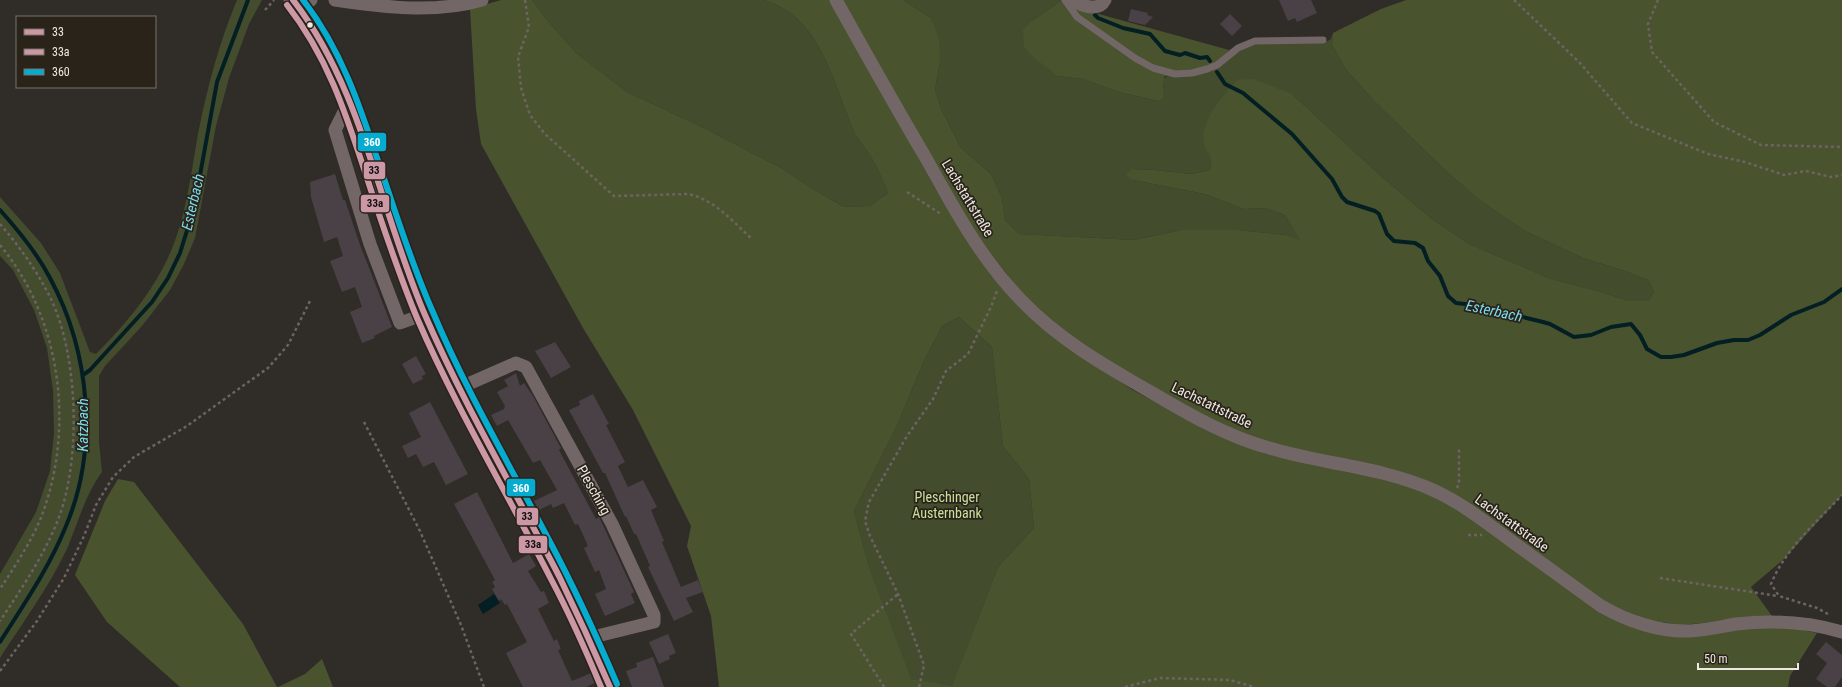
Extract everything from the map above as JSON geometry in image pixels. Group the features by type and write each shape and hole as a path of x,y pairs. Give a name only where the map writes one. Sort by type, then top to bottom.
{"main road":[{"path":"301,3 332,60 350,100 395,236 425,314 460,388 560,578 589,638 610,687"}],"street":[{"path":"335,0 393,8 459,6 482,0"},
{"name":"Lachstattstraße","path":"836,0 939,183 969,231 1002,279 1045,324 1085,354 1193,416 1232,436 1269,448 1410,482 1433,490 1453,500 1476,515 1601,606 1620,617 1644,625 1683,631 1709,630 1736,624 1772,621 1805,624 1842,632"},
{"path":"1072,0 1087,7 1096,7 1105,0"},
{"path":"350,100 335,130 370,244 400,323 425,314"},
{"name":"Plesching","path":"460,388 516,364 526,367 612,524 654,615 654,622 589,638"}],"lane":[{"path":"1065,0 1076,17 1135,58 1153,68 1175,74 1192,73 1217,65 1238,48 1255,41 1323,40"}],"path":[{"path":"265,10 274,0"},
{"path":"525,0 529,27 518,57 522,88 530,115 545,134 614,196 688,194 699,196 713,203 751,238"},
{"path":"1514,0 1579,62 1632,123 1708,154 1745,162 1784,176 1806,170 1831,178 1842,175"},
{"path":"1658,0 1648,24 1652,52 1714,122 1761,145 1842,147"},
{"path":"907,192 944,215"},
{"path":"0,224 34,267 51,300 59,321 68,353 72,401 73,441 67,489 56,526 38,559 0,621"},
{"path":"0,244 9,255 38,305 46,328 51,347 58,389 59,440 53,482 41,516 32,537 0,589"},
{"path":"919,687 924,665 898,594 870,536 865,520 869,502 907,436 933,398 946,371 968,354 991,307 1002,279"},
{"path":"0,671 36,621 64,578 84,536 96,505 113,477 134,457 187,426 268,368 288,345 311,299"},
{"path":"364,422 420,531 461,625 484,687"},
{"path":"1453,500 1458,483 1458,449"},
{"path":"1778,596 1771,584 1776,572 1785,558 1842,495"},
{"path":"1660,578 1778,596 1817,608 1830,615"},
{"path":"884,687 851,634 898,594"},
{"path":"1125,687 1160,678 1230,680 1254,687"}],"green space":[{"path":"237,0 262,0 249,24 229,78 216,126 195,238 184,264 170,290 142,326 105,366 99,376 99,442 102,472 86,500 60,563 44,591 0,658 0,574 36,512 50,471 54,433 53,391 47,348 34,310 13,270 0,256 0,197 41,243 60,273 90,352 96,354 133,314 154,284 171,252 184,210 205,100 219,49"},
{"path":"501,0 532,0 547,20 576,53 627,92 704,128 783,169 811,188 844,207 870,206 888,193 873,160 854,132 831,71 822,52 811,35 798,20 782,8 763,0 832,0 935,188 969,242 1087,359 1131,389 1204,429 1266,454 1402,484 1442,500 1644,631 1771,624 1817,633 1790,676 1788,687 719,687 711,616 687,546 691,526 633,410 583,328 481,144 476,109 470,9","holes":["959,317 992,347 1003,446 1029,479 1034,528 998,567 952,686 911,679 869,567 854,511 895,430 923,363 942,326"]},
{"path":"532,0 763,0 782,8 798,20 811,35 822,52 855,133 873,160 888,193 870,206 844,207 811,188 783,169 704,128 627,92 576,53 547,20"},
{"path":"841,0 903,0 931,18 939,39 940,62 935,89 941,109 961,148 991,174 1002,198 1005,220 1019,234 1134,240 1182,230 1237,230 1286,235 1300,240 1285,215 1265,208 1244,209 1205,194 1133,180 1126,175 1132,169 1191,174 1210,170 1211,157 1204,143 1204,134 1209,117 1219,101 1237,80 1253,79 1292,94 1383,178 1433,220 1469,244 1551,279 1598,291 1629,301 1649,301 1654,291 1648,280 1583,258 1525,231 1478,199 1444,169 1373,100 1345,68 1332,45 1333,33 1381,9 1406,0 1842,0 1842,495 1785,558 1751,587 1772,616 1682,625 1647,620 1603,601 1457,498 1283,448 1229,430 1095,353 1045,317 1017,287 967,219"},
{"path":"903,0 1062,0 1032,21 1058,76 1083,79 1119,92 1158,101 1164,87 1164,78 1215,60 1229,50 1237,52 1260,43 1322,43 1330,40 1333,33 1332,45 1345,68 1373,100 1444,169 1478,199 1525,231 1583,258 1648,280 1654,291 1649,301 1629,301 1598,291 1551,279 1469,244 1433,220 1383,178 1292,94 1204,143 1212,158 1210,170 1191,174 1132,169 1133,180 1205,194 1244,209 1265,208 1285,215 1301,241 1286,235 1237,230 1182,230 1134,240 1019,234 1005,220 1002,198 991,174 961,148 941,109 935,89 940,62 931,18"},
{"path":"1062,0 1080,10 1089,13 1099,14 1229,50 1219,59 1206,66 1164,77 1163,98 1158,101 1119,92 1083,79 1058,76 1033,57 1024,47 1023,30 1032,21"},
{"name":"Pleschinger Austernbank","path":"959,317 992,347 1003,446 1029,479 1034,528 998,567 952,687 910,679 869,567 854,511 895,430 923,363 942,326"},
{"path":"118,479 134,482 243,624 277,687 180,687 107,622 75,575 105,501"},
{"path":"322,659 333,687 278,687 305,674"}],"water":[{"path":"494,594 500,603 483,614 478,605"}],"building":[{"path":"1279,0 1311,0 1317,13 1297,22 1295,18 1288,21"},
{"path":"1131,9 1148,13 1147,15 1153,17 1145,25 1128,21"},
{"path":"1230,14 1242,26 1232,36 1220,24"},
{"path":"335,174 343,200 345,200 359,242 392,327 374,336 375,338 362,343 350,312 362,307 355,287 342,292 330,261 343,256 337,237 324,242 311,197 310,182"},
{"path":"555,342 571,367 551,378 535,351"},
{"path":"416,356 426,374 422,376 423,379 413,384 402,364"},
{"path":"516,373 520,386 524,383 533,396 561,448 559,450 596,519 599,517 634,592 631,594 635,603 605,616 595,594 606,589 599,570 595,572 584,548 588,546 578,524 575,525 564,503 553,508 551,504 539,510 534,501 557,490 540,460 533,463 508,420 497,426 491,415 504,409 505,406 497,392 508,386 504,380"},
{"path":"593,394 609,424 606,425 625,462 618,466 628,487 643,480 657,507 651,510 664,541 662,542 681,587 698,580 703,592 686,598 693,612 674,621 648,567 650,566 636,534 634,534 605,473 603,473 569,410 580,405 579,401"},
{"path":"430,402 468,474 446,485 434,462 423,467 416,454 408,458 402,446 421,437 409,413"},
{"path":"477,492 513,563 529,554 536,566 528,571 541,592 544,591 549,603 538,609 554,641 557,639 561,649 558,650 572,681 591,673 595,683 586,687 523,687 506,653 527,642 507,604 505,605 501,599 499,601 492,589 495,587 492,582 495,580 454,504"},
{"path":"668,634 676,653 669,656 670,659 659,664 649,642"},
{"path":"1826,642 1842,655 1842,677 1835,687 1827,687 1816,679 1827,663 1816,654"},
{"path":"653,657 664,687 632,687 626,671 637,667 636,663"}],"waterway":[{"name":"Esterbach","path":"83,375 90,370 152,302 168,278 180,253 194,208 217,82 248,0"},
{"name":"Esterbach","path":"1095,15 1098,18 1123,28 1150,34 1165,51 1180,55 1185,53 1200,58 1207,57 1210,61"},
{"name":"Esterbach","path":"1217,72 1225,84 1243,93 1292,134 1332,179 1342,197 1347,202 1375,211 1379,214 1387,234 1394,241 1415,243 1423,248 1428,261 1440,276 1448,296 1456,303 1474,305 1550,324 1574,337 1591,335 1611,327 1631,324 1640,335 1647,349 1661,357 1671,357 1684,355 1717,343 1734,340 1748,340 1760,335 1791,315 1824,302 1842,289"},
{"name":"Katzbach","path":"0,210 21,234 39,260 50,278 64,307 74,337 81,368 85,400 86,433 83,465 76,496 66,526 44,571 0,642"}],"transit line":[{"name":"33","path":"293,0 317,35 337,73 354,112 409,275 440,348 456,382 559,576 610,687"},
{"name":"360","path":"303,0 328,38 339,58 357,100 410,256 445,339 473,397 567,575 617,684"},
{"name":"33a","path":"287,5 313,44 334,85 350,127 403,282 432,352 465,418 559,594 578,633 601,687"}]}
